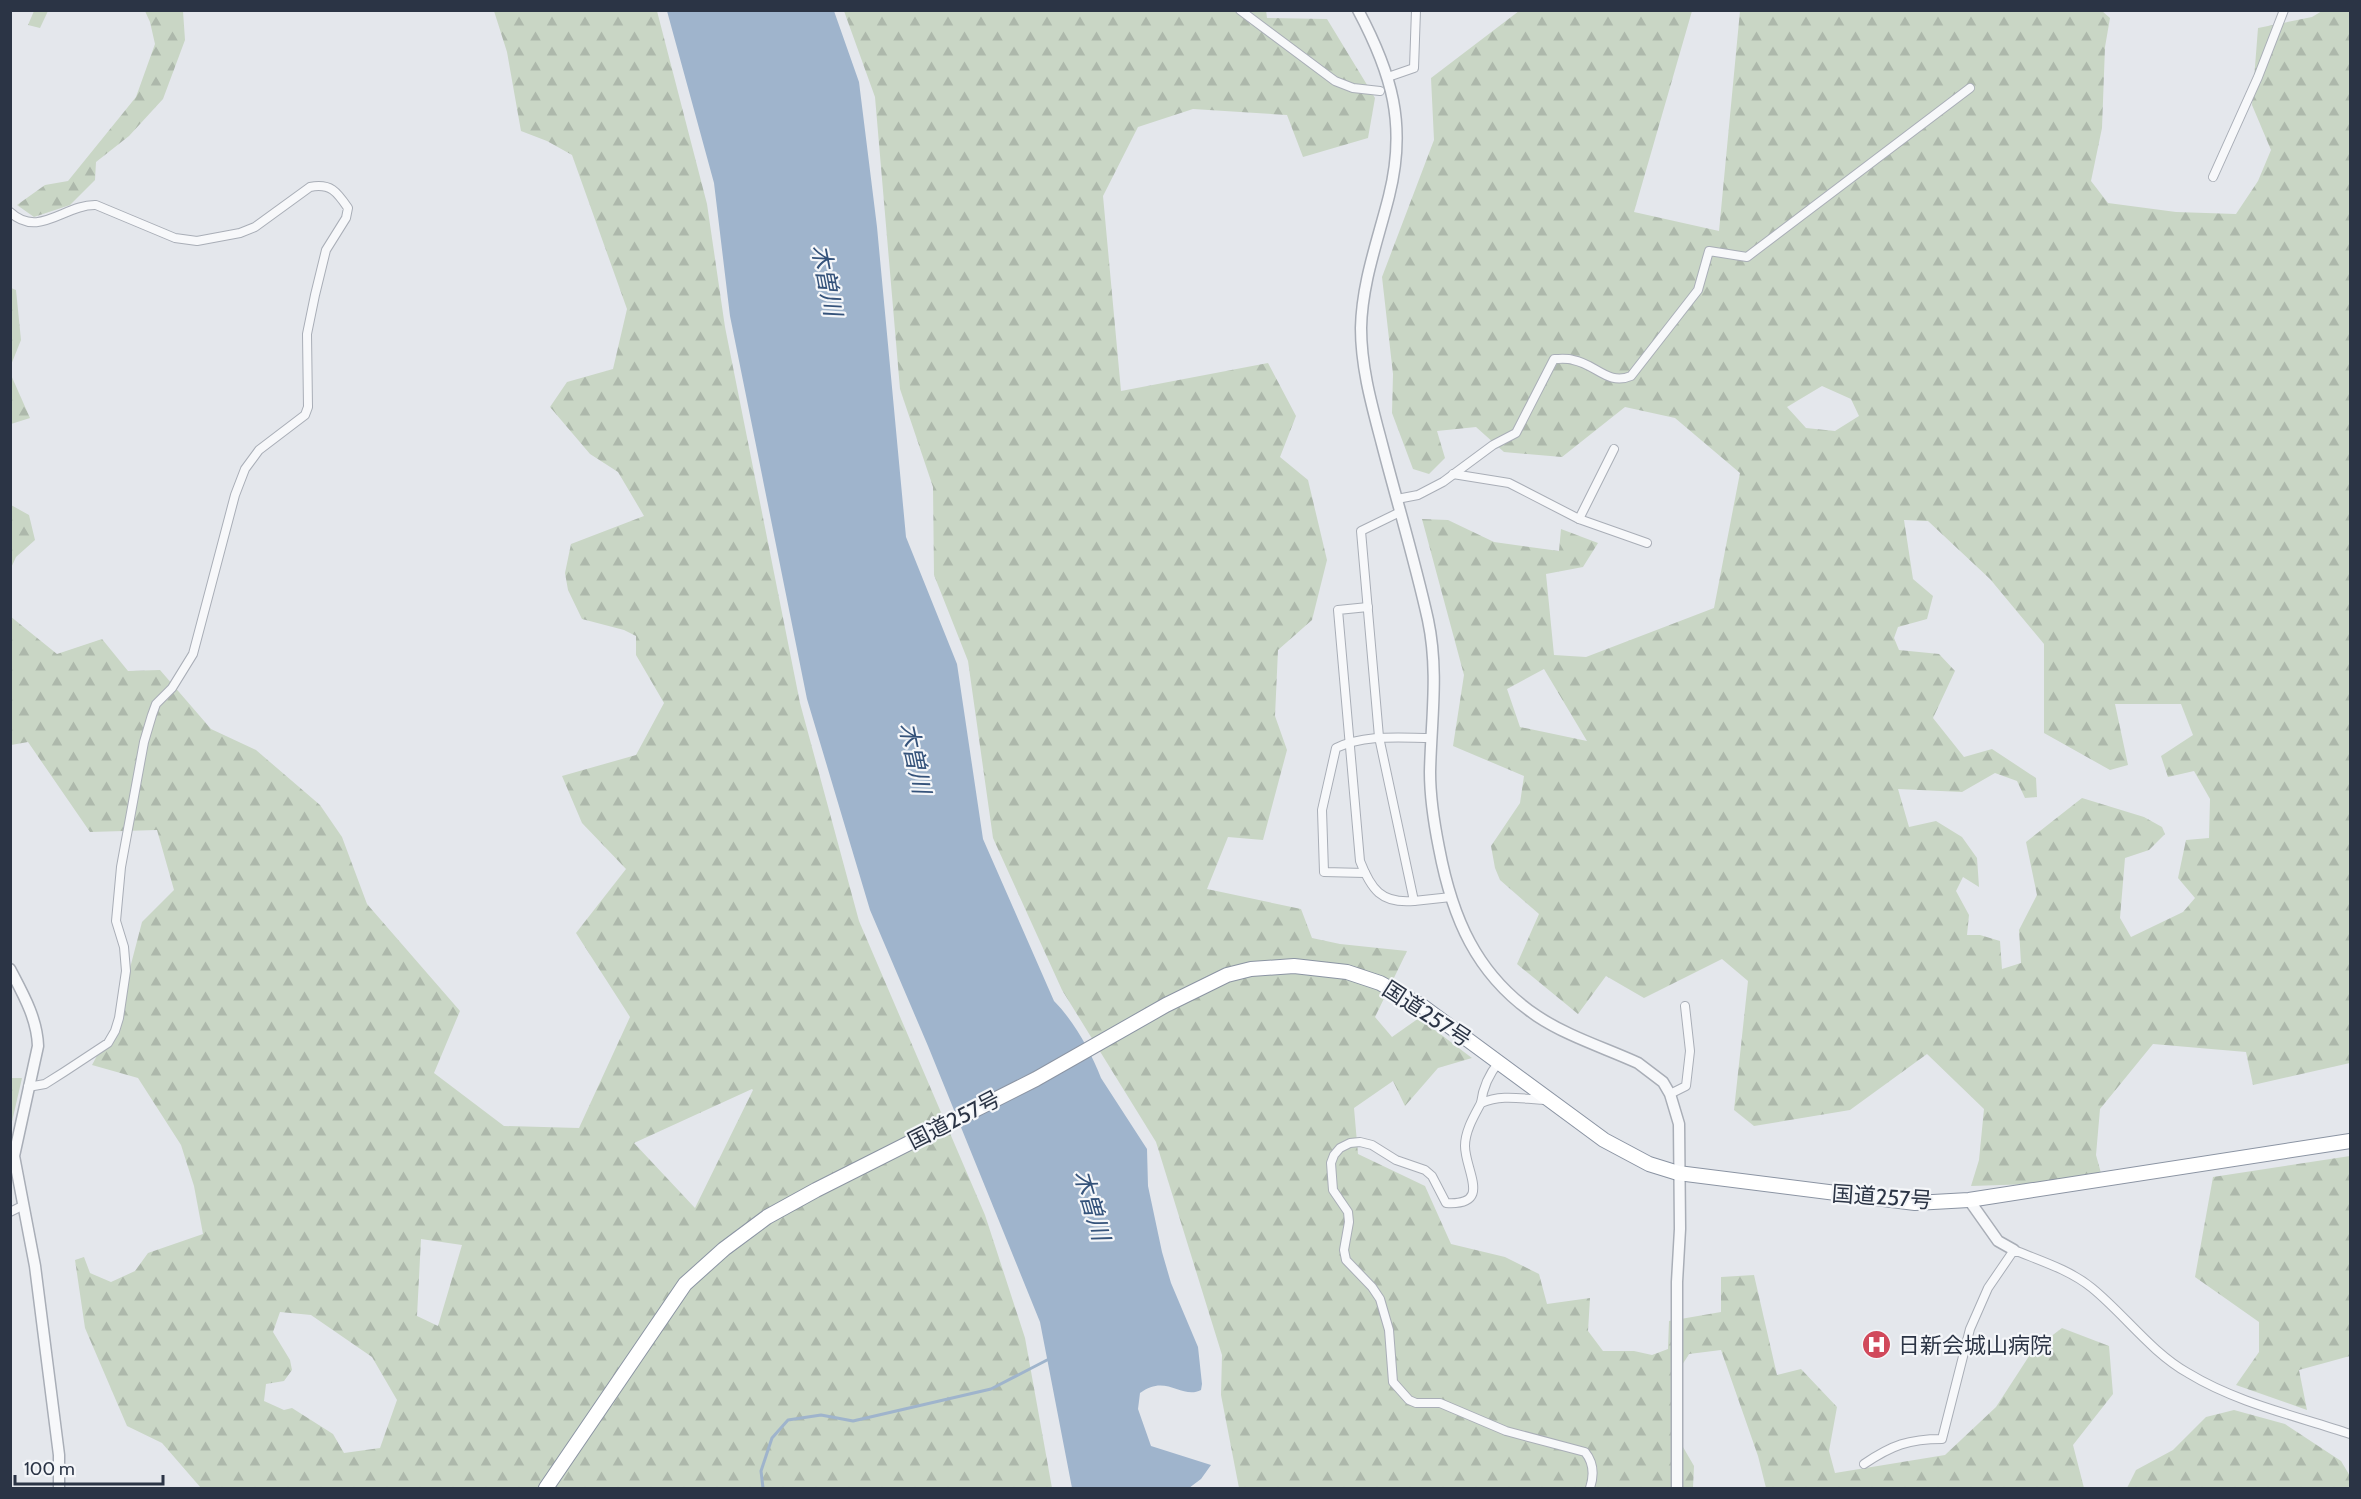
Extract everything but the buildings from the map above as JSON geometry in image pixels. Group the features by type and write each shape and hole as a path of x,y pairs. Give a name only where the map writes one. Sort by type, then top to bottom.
{"highway":[{"name":"国道257号","path":"546,1488 685,1284 724,1249 767,1217 1036,1079 1166,1005 1227,975 1251,969 1294,966 1347,972 1397,991 1422,1006 1620,1150 1649,1164 1678,1173 1914,1203 1969,1200 2350,1140"}],"street":[{"path":"1240,10 1335,81 1353,88 1380,91"},
{"path":"1358,10 1381,55 1397,119 1397,147 1390,195 1366,282 1361,330 1366,378 1421,588 1434,651 1436,682 1430,771 1432,812 1444,873 1463,931 1475,954 1515,1000 1539,1017 1638,1063 1663,1082 1670,1094 1679,1124 1677,1488"},
{"path":"1388,77 1414,68 1416,10"},
{"path":"2213,177 2258,77 2284,10"},
{"path":"1397,499 1418,495 1453,474 1493,445 1516,433 1554,359 1573,359 1589,365 1614,380 1631,376 1698,290 1709,251 1747,257 1970,88"},
{"path":"10,212 20,220 33,223 46,221 84,205 96,206 175,238 197,241 255,227 310,187 320,185 330,188 348,208 346,218 326,250 315,295 307,334 308,407 305,415 259,450 245,468 235,495 193,654 172,688 156,704 146,735 121,867 117,903 116,921 124,947 126,971 115,1031 108,1043 64,1072 45,1084 28,1087"},
{"path":"1579,519 1614,449"},
{"path":"1453,474 1509,483 1579,519 1647,543"},
{"path":"1400,512 1361,531 1380,737 1414,902"},
{"path":"1368,607 1338,610 1360,861 1377,892 1398,903 1451,897"},
{"path":"1365,873 1324,872 1322,810 1336,748 1350,741 1380,737 1432,738"},
{"path":"10,969 27,1001 37,1035 38,1046 14,1156 35,1266 59,1455 59,1488"},
{"path":"1670,1094 1686,1086 1690,1051 1685,1006"},
{"path":"1499,1062 1491,1072 1485,1086 1465,1145 1474,1187 1471,1197 1464,1202 1446,1203 1432,1176 1425,1170 1396,1160 1372,1145 1360,1142 1350,1143 1340,1148 1331,1163 1333,1190 1348,1212 1349,1222 1344,1250 1346,1260 1372,1287 1380,1299 1389,1330 1390,1367 1394,1382 1409,1400 1416,1403 1440,1403 1506,1431 1584,1452 1592,1465 1593,1480 1590,1488"},
{"path":"1481,1103 1507,1096 1528,1100 1550,1100"},
{"path":"1969,1200 1998,1241 2069,1273 2090,1287 2165,1358 2188,1374 2236,1396 2350,1434"},
{"path":"10,1212 24,1205"},
{"path":"1864,1464 1887,1449 1915,1439 1942,1439 1970,1329 1988,1288 2014,1250"}],"green space":[{"path":"1266,10 1267,18 1327,19 1375,98 1368,138 1303,157 1287,115 1193,109 1138,127 1103,196 1121,391 1268,363 1296,416 1280,457 1308,480 1327,560 1312,620 1278,650 1275,716 1287,750 1263,840 1228,837 1207,889 1301,909 1312,938 1340,944 1407,951 1375,1017 1392,1037 1419,1018 1472,1058 1438,1068 1405,1106 1393,1081 1354,1108 1358,1154 1425,1186 1451,1244 1505,1257 1539,1274 1547,1304 1590,1298 1588,1331 1603,1351 1634,1351 1652,1355 1668,1349 1669,1321 1721,1312 1721,1277 1754,1275 1777,1375 1801,1369 1837,1407 1829,1451 1835,1473 1945,1455 1996,1407 2033,1350 2062,1328 2109,1346 2113,1394 2073,1445 2084,1488 1766,1488 1758,1456 1721,1350 1689,1354 1672,1381 1672,1428 1694,1466 1693,1488 1239,1488 1221,1395 1222,1355 1156,1142 1062,990 993,838 968,661 934,575 933,487 900,389 875,97 844,11"},
{"path":"34,11 48,11 40,28 28,25"},
{"path":"145,11 183,11 185,40 163,99 129,136 96,162 95,180 70,205 34,217 17,205 45,185 68,181 136,97 155,44"},
{"path":"494,11 657,11 707,204 725,327 800,703 859,921 985,1215 1025,1338 1052,1488 201,1488 162,1443 127,1426 85,1328 75,1260 84,1257 90,1273 111,1282 135,1271 148,1253 203,1234 194,1186 181,1145 138,1078 92,1065 117,1018 142,922 174,890 157,830 90,832 28,742 11,745 10,616 57,654 102,639 128,671 160,670 211,729 256,750 320,805 342,837 367,904 460,1011 434,1073 504,1126 579,1128 630,1017 576,933 626,869 582,823 562,776 636,755 664,703 636,655 636,636 624,630 582,619 568,590 565,573 571,544 644,516 618,472 590,454 550,407 567,382 613,369 627,309 572,155 547,141 521,131 507,52","holes":["753,1090 695,1208 634,1143","421,1239 462,1245 438,1326 417,1316","280,1312 311,1315 372,1357 397,1400 380,1448 344,1453 333,1434 292,1408 284,1410 264,1401 266,1384 284,1381 292,1370 290,1360 273,1332"]},
{"path":"1519,11 1692,11 1634,212 1719,231 1740,11 2102,11 2110,18 2105,47 2102,128 2091,181 2108,203 2176,212 2236,214 2258,181 2271,150 2252,105 2258,28 2312,17 2322,11 2350,11 2350,1063 2253,1085 2246,1052 2153,1044 2100,1109 2096,1155 2101,1173 2033,1184 1971,1186 1979,1160 1984,1109 1927,1054 1850,1110 1754,1126 1734,1110 1748,981 1722,959 1644,998 1606,976 1578,1014 1517,964 1539,914 1500,880 1491,846 1520,803 1524,776 1453,746 1464,675 1422,519 1448,520 1494,542 1559,551 1561,529 1598,543 1583,567 1546,574 1554,655 1586,657 1714,608 1740,473 1675,418 1625,407 1562,457 1504,452 1476,427 1437,431 1445,458 1429,474 1413,469 1392,413 1393,374 1382,277 1434,140 1431,78","holes":["1822,386 1851,399 1859,416 1835,431 1806,428 1787,407","1904,520 1928,521 1990,579 2044,644 2044,733 2110,770 2128,765 2115,704 2181,704 2193,735 2161,756 2168,777 2194,771 2210,799 2209,838 2186,840 2178,878 2195,898 2183,912 2131,937 2120,918 2125,858 2149,850 2165,834 2162,827 2144,817 2082,798 2026,842 2037,895 2019,930 2021,963 2002,969 2000,941 1980,935 1967,935 1969,915 1956,891 1963,877 1979,887 1977,858 1962,837 1936,821 1909,827 1898,789 1962,792 1995,773 2017,781 2025,798 2037,797 2036,778 1992,749 1964,757 1933,718 1955,671 1939,654 1899,650 1894,638 1898,627 1927,619 1933,596 1913,579","1544,669 1587,741 1520,727 1507,689"]},
{"path":"11,288 16,290 21,340 11,365"},
{"path":"11,375 30,418 10,424"},
{"path":"11,505 29,515 35,540 16,557 11,568"},
{"path":"10,1078 22,1078 11,1126"},
{"path":"2350,1156 2350,1356 2299,1370 2307,1410 2236,1385 2259,1352 2259,1322 2195,1277 2213,1177"},
{"path":"2234,1410 2285,1424 2341,1461 2350,1476 2350,1488 2127,1488 2136,1470 2173,1450 2206,1417"}],"water":[{"name":"木曽川","path":"667,11 834,11 859,82 877,227 906,537 957,664 983,839 1054,1001 1075,1027 1101,1078 1147,1149 1148,1186 1162,1252 1171,1283 1198,1347 1202,1384 1201,1390 1194,1392 1166,1386 1149,1388 1140,1393 1138,1409 1151,1446 1211,1465 1201,1479 1189,1488 1072,1488 1040,1322 870,910 807,699 730,316 714,183"}],"waterway":[{"path":"763,1488 761,1471 772,1438 788,1420 821,1415 853,1421 991,1389 1049,1359"}],"place":[{"name":"日新会城山病院","path":"1877,1345"}]}
